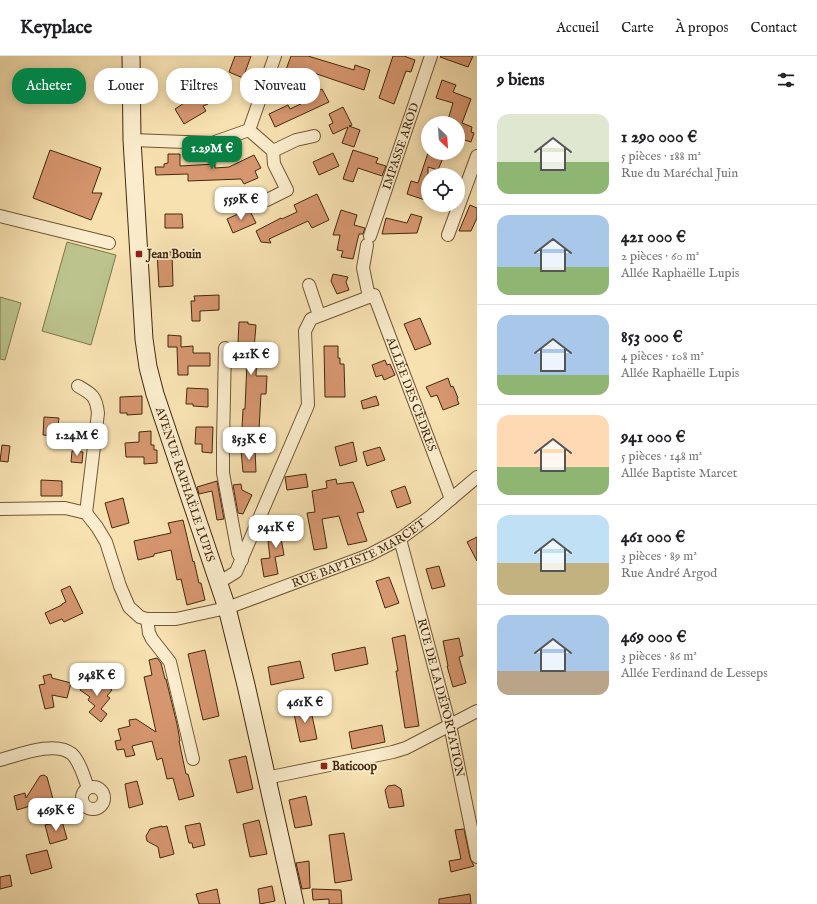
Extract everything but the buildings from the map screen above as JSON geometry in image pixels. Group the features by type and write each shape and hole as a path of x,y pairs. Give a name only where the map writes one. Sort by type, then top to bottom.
{"street":[{"name":"AVENUE RAPHAËLE LUPIS","path":"131,56 132,140 144,339 148,367 227,608 246,684 295,904"},
{"path":"249,130 275,56"},
{"name":"IMPASSE AROD","path":"369,241 431,56"},
{"path":"132,140 212,143 249,130"},
{"path":"249,130 273,151 274,164 287,190 266,200"},
{"path":"273,151 296,140 314,136"},
{"path":"448,235 477,156"},
{"path":"0,216 109,243"},
{"name":"ALLÉE DES CÈDRES","path":"369,241 363,268 369,297 374,295 451,499"},
{"path":"309,285 319,315"},
{"path":"218,583 236,572 308,405 305,331 311,319 369,297"},
{"path":"225,348 223,473 238,553 242,560"},
{"path":"78,386 92,395 97,404 98,413 86,513"},
{"name":"RUE BAPTISTE MARCET","path":"147,619 176,619 227,608 369,555 400,539 477,477"},
{"path":"0,509 65,508 86,513 97,527 106,542 120,586 129,607 140,617 147,619 149,633 152,639 170,662 193,759"},
{"name":"RUE DE LA DÉPORTATION","path":"400,539 449,725 477,857"},
{"path":"266,778 406,748 477,711"},
{"path":"0,760 46,748 63,749 72,755 78,763 88,788"}],"green space":[{"path":"67,242 116,255 91,345 42,331"},
{"path":"0,297 21,303 5,360 0,359"}],"place":[{"name":"Jean Bouin","path":"139,254"},
{"name":"Baticoop","path":"324,766"}]}
